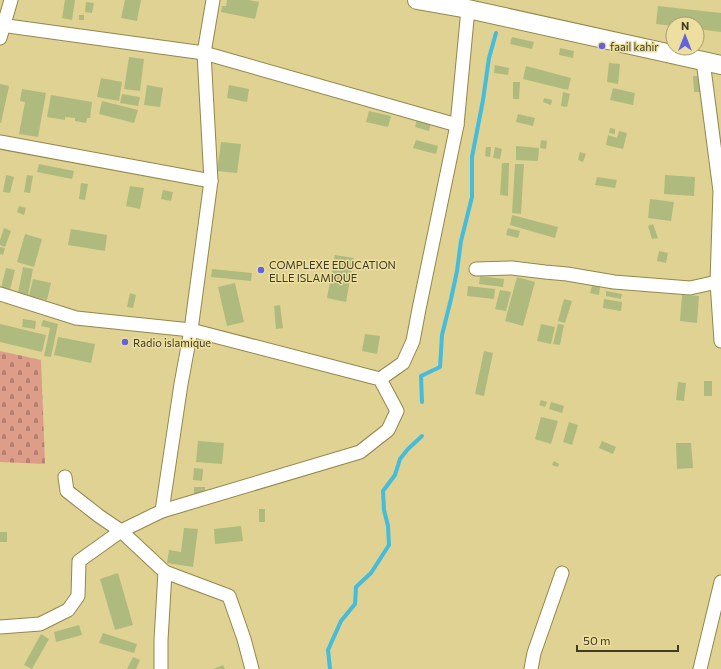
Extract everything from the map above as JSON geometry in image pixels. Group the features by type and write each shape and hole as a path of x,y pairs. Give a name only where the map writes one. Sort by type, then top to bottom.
{"street":[{"path":"11,0 1,30 90,37 204,53 457,125"},
{"path":"162,511 181,384 191,330 211,180 204,53 212,0"},
{"path":"417,0 721,65"},
{"path":"380,379 403,362 413,341 457,125 468,10"},
{"path":"703,61 720,191 719,282 721,341"},
{"path":"0,142 211,180"},
{"path":"476,269 512,268 567,274 614,282 690,288 719,282"},
{"path":"0,294 76,318 191,330 380,379 397,411 388,430 360,452 162,511 121,531 79,561 78,596 68,610 40,624 0,627"},
{"path":"65,477 67,490 99,516 121,531 165,572 229,596 244,639 252,669"},
{"path":"161,669 160,640 165,572"},
{"path":"532,669 534,653 562,573"},
{"path":"700,669 721,582"}],"green space":[{"path":"0,351 41,360 45,464 0,462"}],"building":[{"path":"65,0 75,0 72,20 62,18"},
{"path":"125,0 141,0 137,21 121,18"},
{"path":"227,0 249,0 259,2 255,19 221,12 222,6 226,6"},
{"path":"86,2 94,3 92,13 85,12"},
{"path":"658,6 721,13 721,32 705,30 705,16 665,16 665,25 656,24"},
{"path":"79,15 84,15 84,20 79,20"},
{"path":"512,37 534,42 532,49 510,44"},
{"path":"560,48 574,51 573,58 559,55"},
{"path":"129,57 144,59 140,91 124,89"},
{"path":"609,63 620,64 618,84 607,82"},
{"path":"495,65 509,68 508,75 494,73"},
{"path":"526,66 571,78 568,90 523,79"},
{"path":"693,76 702,76 703,92 694,92"},
{"path":"101,78 122,82 119,101 97,97"},
{"path":"513,82 520,82 519,99 513,99"},
{"path":"0,84 9,86 1,123 0,123"},
{"path":"147,85 163,88 160,107 144,105"},
{"path":"229,85 249,89 247,102 227,98"},
{"path":"613,88 635,93 633,105 610,100"},
{"path":"22,89 46,93 38,137 19,134 25,102 20,101"},
{"path":"563,92 570,94 567,107 561,106"},
{"path":"122,94 140,97 138,106 120,103"},
{"path":"51,95 92,102 90,118 87,118 86,123 75,121 75,118 65,117 65,120 47,117"},
{"path":"544,98 552,100 551,105 543,102"},
{"path":"102,101 138,110 134,123 99,114"},
{"path":"369,111 391,116 388,127 366,122"},
{"path":"518,114 535,118 533,126 516,122"},
{"path":"417,119 431,123 429,131 415,127"},
{"path":"610,128 615,129 615,134 609,133"},
{"path":"619,131 627,133 623,149 606,145 608,135 617,138"},
{"path":"416,140 438,146 436,154 413,148"},
{"path":"541,140 547,141 546,149 540,148"},
{"path":"221,142 241,144 237,173 217,171"},
{"path":"516,146 539,148 538,161 516,160"},
{"path":"486,147 491,147 490,157 485,156"},
{"path":"495,147 502,149 500,159 493,158"},
{"path":"580,152 586,154 583,162 578,160"},
{"path":"502,163 509,163 508,196 500,195"},
{"path":"39,164 74,171 72,179 37,172"},
{"path":"515,164 524,164 521,214 512,213"},
{"path":"6,175 14,177 10,193 3,192"},
{"path":"27,175 33,176 30,193 24,192"},
{"path":"665,175 695,177 694,196 664,194"},
{"path":"597,177 617,180 615,188 595,185"},
{"path":"81,183 88,184 85,200 79,199"},
{"path":"130,186 144,188 140,209 126,206"},
{"path":"163,190 173,192 171,201 161,199"},
{"path":"650,199 674,202 671,221 648,218"},
{"path":"19,206 26,208 24,215 17,212"},
{"path":"512,215 558,227 555,238 510,225"},
{"path":"653,224 658,238 652,239 648,226"},
{"path":"4,228 11,231 5,247 0,245"},
{"path":"508,228 520,231 518,238 506,235"},
{"path":"71,229 107,235 105,251 68,245"},
{"path":"25,234 42,239 34,267 17,262"},
{"path":"0,247 5,248 3,255 0,254"},
{"path":"659,251 668,253 666,263 657,261"},
{"path":"335,255 354,258 346,302 327,298"},
{"path":"23,267 33,269 28,295 18,293"},
{"path":"6,268 15,270 10,290 1,288"},
{"path":"212,269 252,273 251,281 211,277"},
{"path":"480,276 504,279 503,287 479,284"},
{"path":"517,277 535,282 523,326 505,321"},
{"path":"33,279 51,283 47,300 29,296"},
{"path":"235,283 244,322 227,326 218,287"},
{"path":"468,286 495,289 494,299 467,296"},
{"path":"592,286 600,287 599,295 590,293"},
{"path":"500,290 511,292 506,311 495,309"},
{"path":"606,291 622,294 621,299 606,296"},
{"path":"130,293 136,295 133,308 127,307"},
{"path":"682,295 699,296 697,323 680,321"},
{"path":"564,299 572,301 565,323 558,321"},
{"path":"604,299 622,302 621,311 603,308"},
{"path":"280,305 283,328 276,329 274,306"},
{"path":"23,319 36,321 35,329 22,327"},
{"path":"43,320 58,324 51,357 44,356 50,328 41,326"},
{"path":"0,324 46,335 42,352 0,342"},
{"path":"541,324 555,327 551,344 537,341"},
{"path":"558,324 564,325 560,345 553,344"},
{"path":"365,334 380,336 377,354 362,351"},
{"path":"58,337 95,344 91,363 54,355"},
{"path":"484,351 493,353 484,396 475,394"},
{"path":"704,381 712,381 712,396 704,396"},
{"path":"678,382 686,383 684,401 676,400"},
{"path":"541,400 547,402 545,407 539,405"},
{"path":"551,402 564,406 562,413 549,409"},
{"path":"541,417 558,421 551,444 535,439"},
{"path":"569,422 578,425 572,445 563,442"},
{"path":"198,441 224,443 222,464 196,462"},
{"path":"602,441 616,447 613,454 599,448"},
{"path":"676,443 691,443 693,468 677,469"},
{"path":"554,461 559,464 558,467 552,465"},
{"path":"194,468 203,469 202,481 193,480"},
{"path":"194,487 205,487 205,495 194,495"},
{"path":"259,509 265,509 265,522 259,522"},
{"path":"241,526 243,541 215,544 214,529"},
{"path":"184,528 198,529 193,567 167,563 169,550 181,552"},
{"path":"0,532 7,532 7,542 0,542"},
{"path":"118,573 133,625 115,630 100,579"},
{"path":"79,625 82,635 56,642 54,632"},
{"path":"103,633 137,644 134,653 99,643"},
{"path":"41,634 49,639 32,669 24,665"},
{"path":"133,657 140,660 136,669 127,669"},
{"path":"223,665 225,669 213,669"}],"waterway":[{"path":"422,402 421,376 440,367 442,335 457,271 461,241 472,197 472,157 489,58 496,33"},
{"path":"330,669 328,650 341,621 355,604 356,587 371,573 389,545 383,491 395,475 400,459 422,436"}],"place":[{"name":"faail kahir","path":"602,46"},
{"name":"COMPLEXE EDUCATION ELLE ISLAMIQUE","path":"261,270"},
{"name":"Radio islamique","path":"125,342"}]}
